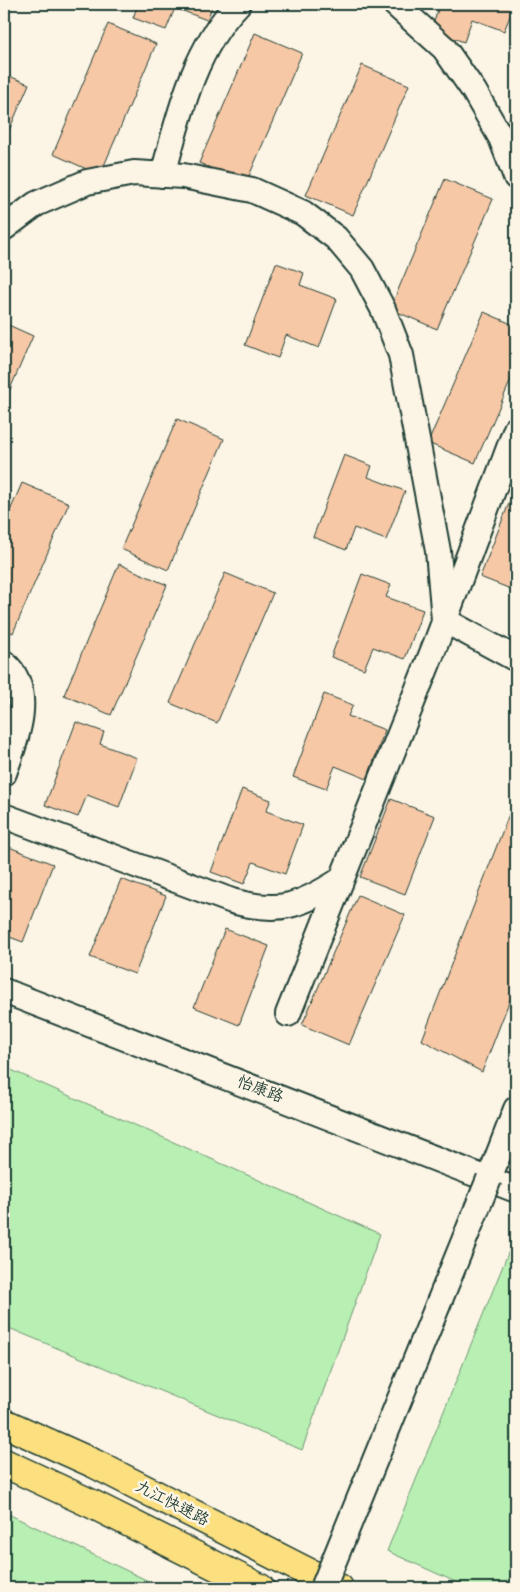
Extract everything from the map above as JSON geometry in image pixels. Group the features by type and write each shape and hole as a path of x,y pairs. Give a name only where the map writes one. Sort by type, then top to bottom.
{"highway":[{"name":"九江快速路","path":"4,1423 93,1463 340,1588"},
{"path":"4,1463 92,1504 260,1588"}],"street":[{"path":"163,175 186,96 203,52 224,19 238,4"},
{"path":"395,4 444,48 474,91 501,138 516,176"},
{"path":"4,228 36,204 87,182 134,173 184,176 252,190 303,214 336,238 362,269 383,309 400,355 438,551 444,620"},
{"path":"288,1014 444,620 516,430"},
{"path":"444,620 516,659"},
{"path":"4,663 10,668 19,687 21,711 17,739 4,773"},
{"path":"4,816 232,902 256,908 285,907 315,896 341,880"},
{"name":"怡康路","path":"4,991 516,1190"},
{"path":"323,1588 516,1109"}],"green space":[{"path":"9,1069 380,1234 302,1450 4,1326 4,1085"},
{"path":"515,1236 516,1588 469,1588 387,1551"},
{"path":"4,1512 163,1588 4,1588"}],"building":[{"path":"138,4 213,4 207,20 175,8 166,30 133,18"},
{"path":"440,4 515,4 504,31 472,19 464,42 431,30"},
{"path":"108,24 156,44 100,175 53,154"},
{"path":"255,33 302,53 246,183 199,163"},
{"path":"362,65 409,85 353,215 306,195"},
{"path":"4,74 29,84 4,142"},
{"path":"516,100 516,138 504,133"},
{"path":"445,179 493,199 437,329 390,309"},
{"path":"276,263 304,273 300,285 337,299 319,348 286,335 278,358 245,345"},
{"path":"484,312 516,326 516,368 475,463 428,443"},
{"path":"4,323 33,336 4,403"},
{"path":"177,419 224,439 168,570 121,549"},
{"path":"344,455 372,466 368,477 405,491 386,540 354,528 346,550 313,537"},
{"path":"22,483 69,503 13,633 4,629 4,525"},
{"path":"511,498 516,501 516,591 480,577"},
{"path":"119,564 167,585 111,715 64,695"},
{"path":"225,573 273,593 217,723 170,703"},
{"path":"362,574 391,585 386,597 423,610 405,659 373,647 364,669 331,657"},
{"path":"324,694 353,705 348,716 385,730 367,779 335,766 326,789 293,777"},
{"path":"76,722 104,732 100,744 137,758 119,807 87,795 78,817 45,805"},
{"path":"242,789 271,800 266,811 303,825 285,874 253,862 244,884 211,872"},
{"path":"516,796 516,984 482,1072 422,1040"},
{"path":"391,799 435,816 405,894 360,877"},
{"path":"9,847 53,864 23,942 4,935 4,860"},
{"path":"121,879 166,896 135,974 90,957"},
{"path":"358,895 405,915 349,1045 302,1025"},
{"path":"225,929 269,946 239,1025 194,1007"}]}
